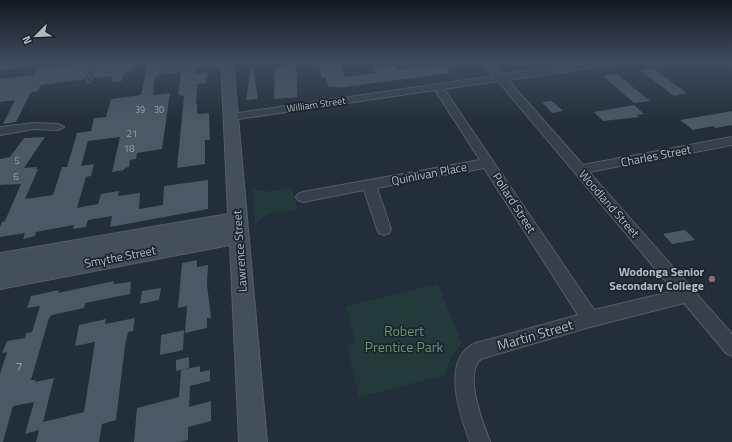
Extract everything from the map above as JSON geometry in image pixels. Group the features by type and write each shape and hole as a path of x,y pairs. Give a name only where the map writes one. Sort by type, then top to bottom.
{"main road":[{"name":"Lawrence Street","path":"228,82 253,442"},
{"name":"Smythe Street","path":"0,280 155,243 239,227"},
{"name":"Smythe Street","path":"0,262 155,243"}],"street":[{"name":"William Street","path":"231,117 475,82"},
{"name":"Woodland Street","path":"503,82 732,347"},
{"name":"Pollard Street","path":"438,87 590,319"},
{"path":"0,131 34,126 58,127"},
{"name":"Charles Street","path":"580,170 732,141"},
{"name":"Quinlivan Place","path":"303,197 488,163"},
{"path":"369,185 384,229"},
{"name":"Martin Street","path":"480,442 465,390 464,373 468,359 481,350 590,319 687,295"}],"green space":[{"path":"252,187 256,190 266,191 292,187 297,210 279,212 266,216 257,223 255,228"},
{"name":"Robert Prentice Park","path":"438,284 462,343 449,360 445,375 359,397 347,345 355,343 346,306"}],"building":[{"path":"0,82 66,82 41,85 38,91 31,92 16,122 3,124 15,100 0,102"},
{"path":"144,82 154,82 153,95 170,93 162,149 137,153 136,159 130,160 129,167 125,168 124,170 112,172 120,137 88,141 81,166 94,164 91,176 86,177 77,208 98,204 101,194 119,191 118,196 140,193 139,209 163,205 164,186 208,180 208,209 110,227 112,216 88,220 86,227 73,229 74,225 36,232 35,236 23,239 25,233 0,237 0,227 2,222 5,221 21,184 0,185 0,159 10,157 24,138 45,137 24,168 37,167 36,169 38,169 25,199 53,195 62,167 67,167 77,133 91,131 94,118 106,117 111,99 141,95"},
{"path":"180,82 206,82 206,83 197,84 196,104 197,114 209,113 210,140 205,140 205,164 177,168 184,96 178,95"},
{"path":"249,82 255,82 258,99 246,100"},
{"path":"275,82 297,82 297,97 274,99"},
{"path":"327,82 385,82 337,88 336,86 329,87"},
{"path":"609,82 626,82 650,101 634,103"},
{"path":"655,82 671,82 687,93 674,96"},
{"path":"552,101 563,111 552,113 542,102"},
{"path":"634,105 644,114 637,115 639,117 603,121 594,112"},
{"path":"732,111 732,125 715,128 713,126 693,130 680,120"},
{"path":"685,230 695,240 672,244 663,234"},
{"path":"197,260 197,267 208,265 207,284 211,318 207,318 207,328 185,333 187,306 178,308 182,263"},
{"path":"114,281 113,284 131,282 130,294 85,303 84,308 52,315 49,318 31,380 36,380 35,382 54,378 43,422 84,412 95,342 75,346 79,325 106,319 105,324 135,318 133,331 128,332 125,346 116,420 102,424 99,442 36,442 39,430 25,434 34,402 13,406 3,442 0,442 0,374 7,352 2,353 7,341 25,338 26,333 32,332 40,306 27,308 31,296 59,290 58,293"},
{"path":"161,288 159,300 140,304 142,291"},
{"path":"184,330 183,350 160,355 161,335"},
{"path":"189,357 189,368 176,371 176,360"},
{"path":"200,366 200,372 210,370 210,381 190,386 189,407 211,401 211,421 188,427 188,440 180,442 134,442 137,408 179,397 181,370"}],"place":[{"name":"Wodonga Senior Secondary College","path":"712,279"}]}
